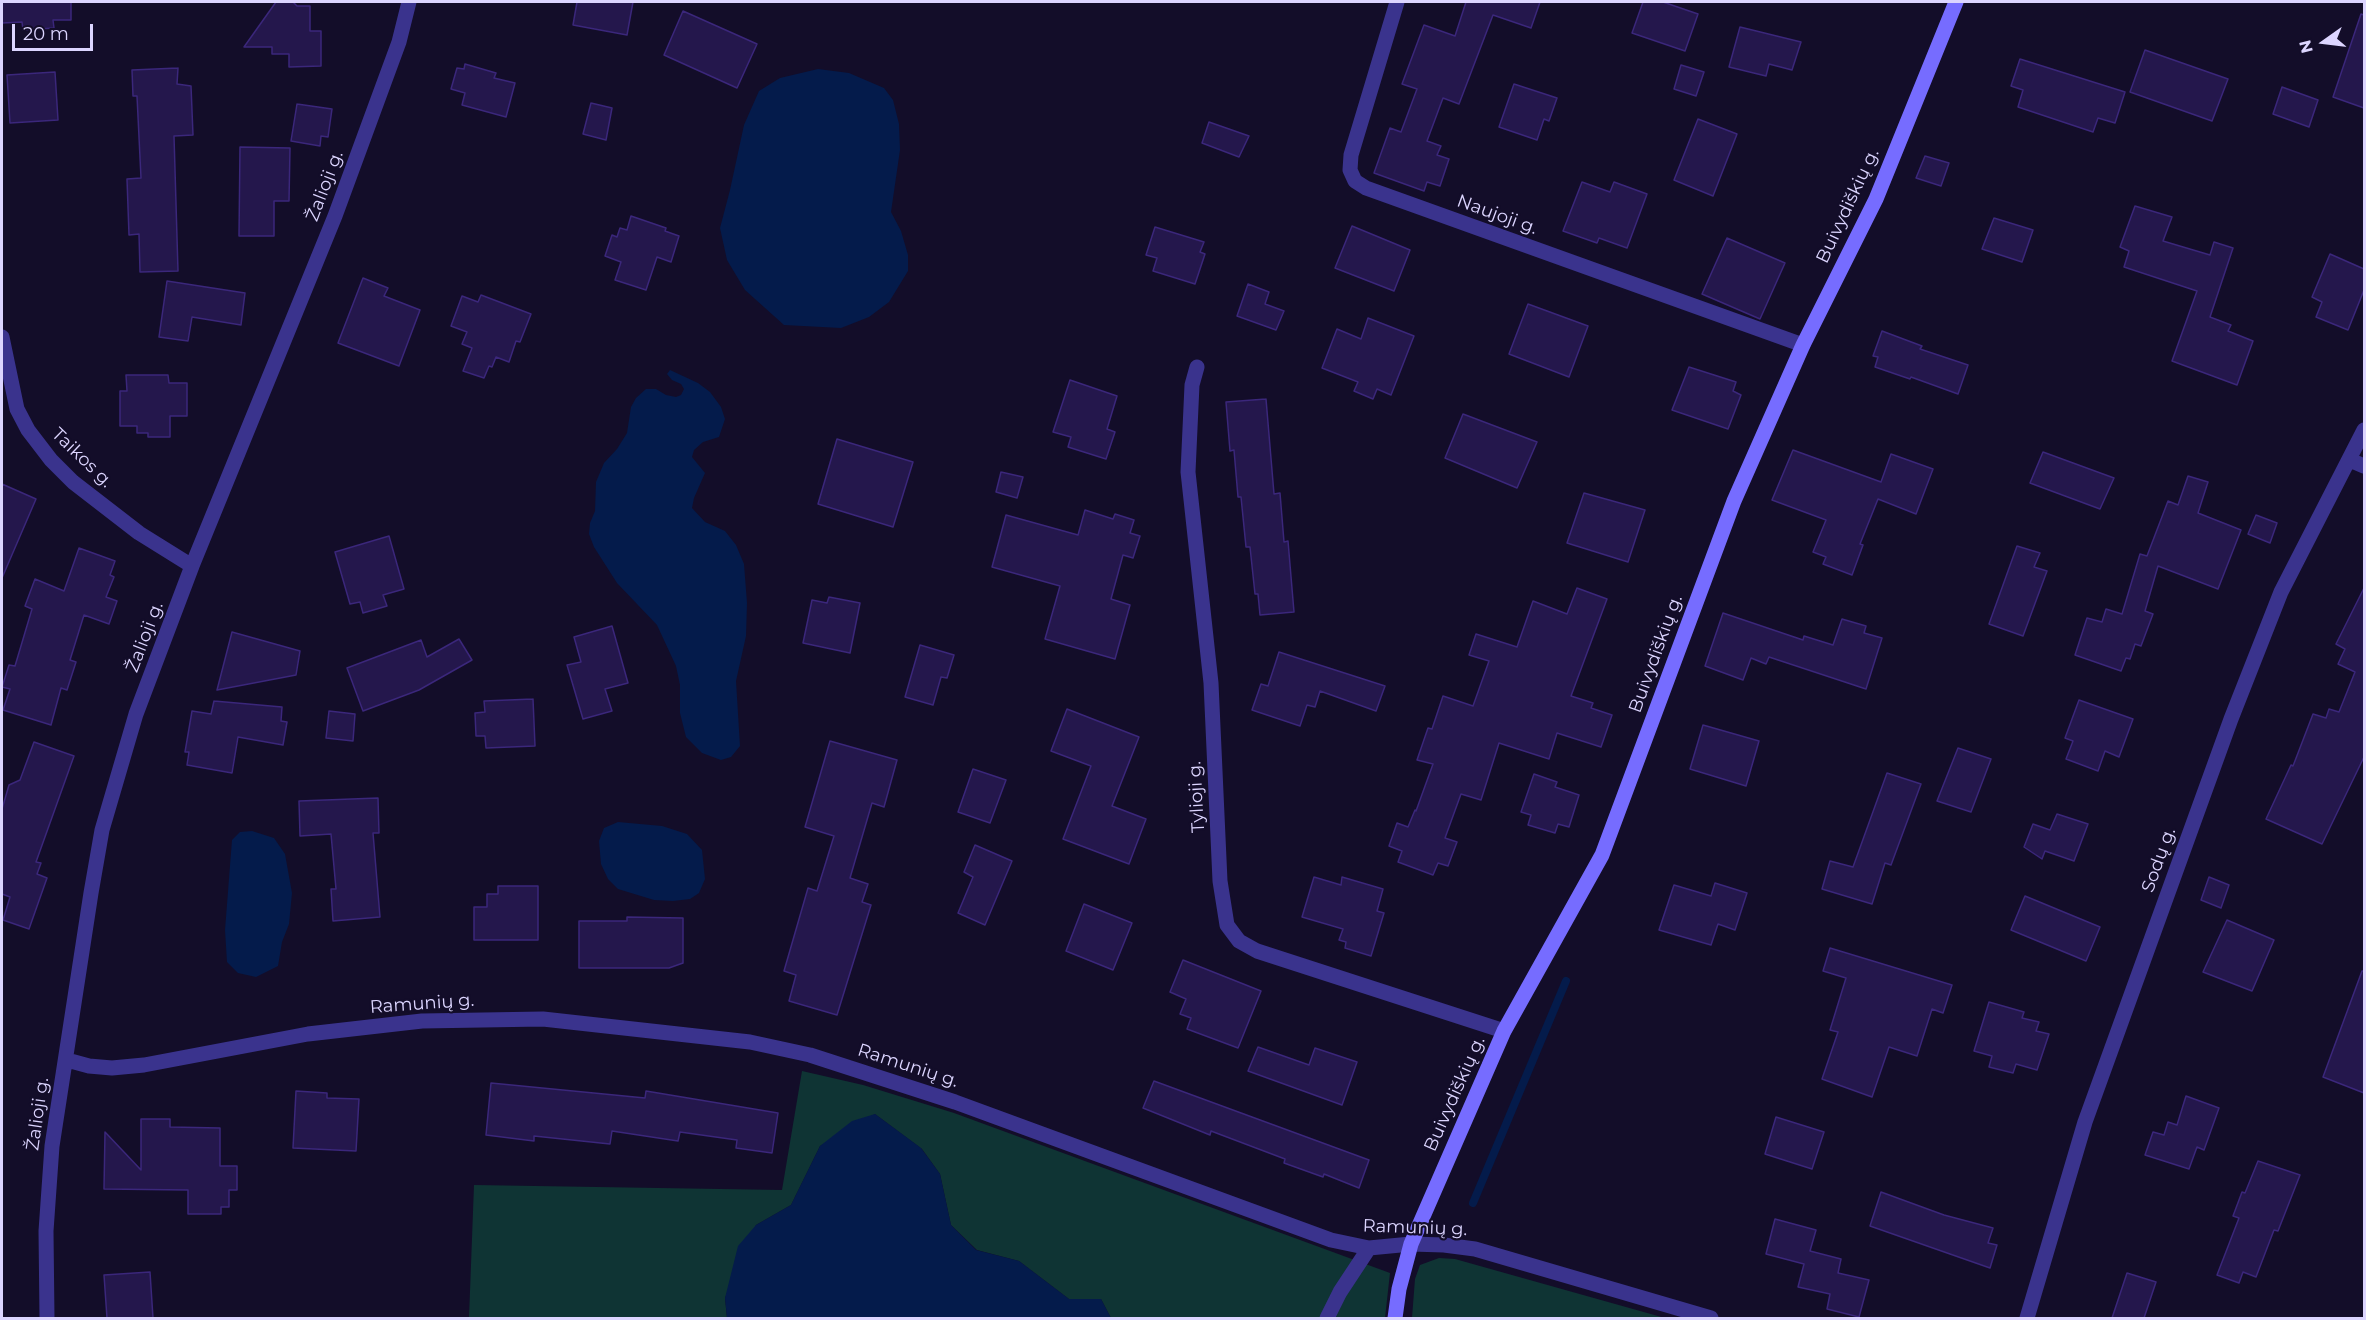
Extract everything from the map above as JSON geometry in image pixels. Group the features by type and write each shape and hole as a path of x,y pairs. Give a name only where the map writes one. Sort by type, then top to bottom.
{"main road":[{"name":"Buivydiškių g.","path":"1395,1318 1399,1288 1411,1244 1504,1031 1602,855 1734,501 1803,345 1876,199 1956,2"}],"street":[{"name":"Žalioji g.","path":"47,1318 46,1231 55,1117 102,830 129,734 192,566 335,216 399,42 409,2"},
{"name":"Naujoji g.","path":"1397,2 1351,155 1350,170 1355,182 1366,188 1803,345"},
{"name":"Taikos g.","path":"2,337 17,409 28,430 51,460 73,482 139,533 192,566"},
{"name":"Tylioji g.","path":"1197,367 1192,385 1188,472 1210,683 1220,881 1227,925 1239,941 1257,951 1504,1031"},
{"name":"Sodų g.","path":"2027,1318 2085,1122 2231,719 2281,592 2364,430"},
{"path":"2350,460 2364,466"},
{"name":"Ramunių g.","path":"66,1060 89,1066 112,1068 144,1065 308,1034 422,1021 543,1019 750,1042 810,1055 955,1102 1331,1240 1369,1248 1411,1244 1444,1245 1475,1250 1711,1318"},
{"path":"1327,1318 1340,1292 1369,1248"}],"green space":[{"path":"802,1071 863,1085 954,1113 1390,1273 1385,1318 1111,1318 1101,1299 1069,1299 1019,1261 977,1250 951,1225 940,1174 922,1149 875,1114 820,1146 791,1205 756,1225 725,1298 727,1318 469,1318 474,1185 782,1190"},
{"path":"1439,1258 1455,1259 1665,1318 1412,1318 1415,1279 1420,1265"}],"water":[{"path":"818,69 849,73 884,88 893,100 899,124 900,150 891,212 901,231 908,255 908,271 889,302 869,317 841,328 784,325 745,290 727,260 720,228 744,125 759,91 780,78"},
{"path":"670,370 698,383 710,392 721,407 725,419 719,437 703,442 694,450 692,457 705,473 692,508 705,522 725,531 736,545 744,564 747,603 746,636 736,681 740,746 731,757 721,760 702,753 686,737 680,713 680,685 676,666 657,625 617,583 594,547 589,534 590,523 595,511 596,482 604,463 627,433 631,407 636,398 646,389 656,389 666,395 676,397 681,395 684,389 667,374"},
{"path":"618,822 662,826 687,834 702,850 705,879 699,893 690,899 673,901 654,900 618,889 608,879 601,864 599,841 604,828"},
{"path":"252,831 274,838 285,854 292,893 289,924 282,942 278,966 256,977 238,973 227,962 225,930 232,840 240,832"},
{"path":"875,1114 921,1148 940,1174 951,1225 976,1250 1019,1261 1069,1299 1101,1299 1111,1318 727,1318 725,1298 738,1246 756,1225 791,1205 820,1146 852,1121"}],"building":[{"path":"2,2 71,2 71,20 53,20 54,28 23,30 22,22 2,23"},
{"path":"276,2 293,2 297,6 310,6 310,31 321,31 321,66 289,67 289,54 272,54 272,47 244,47"},
{"path":"577,2 633,2 627,35 573,25"},
{"path":"1466,2 1540,2 1531,28 1493,15 1459,104 1443,98 1427,141 1441,146 1437,155 1449,159 1440,186 1427,182 1424,191 1374,173 1390,128 1401,132 1417,89 1402,84 1424,25 1455,36"},
{"path":"1643,2 1663,2 1698,14 1685,51 1632,33"},
{"path":"683,11 757,44 737,88 664,55"},
{"path":"2361,14 2364,15 2364,108 2333,97"},
{"path":"1740,27 1801,42 1792,70 1769,64 1766,76 1729,67"},
{"path":"2145,50 2228,79 2212,121 2130,92"},
{"path":"2020,59 2125,92 2115,123 2098,118 2093,132 2018,107 2023,90 2011,86"},
{"path":"465,64 496,73 494,78 515,83 506,117 462,105 465,93 451,89 457,68 464,69"},
{"path":"1681,65 1704,72 1696,96 1674,89"},
{"path":"178,68 177,84 191,86 193,135 174,136 178,271 140,272 139,234 129,235 127,179 141,178 137,96 133,96 132,70"},
{"path":"55,72 58,120 10,123 7,75"},
{"path":"1514,84 1557,98 1549,121 1544,119 1537,140 1499,127"},
{"path":"2282,87 2318,100 2309,127 2273,114"},
{"path":"591,103 612,108 606,140 583,134"},
{"path":"297,104 332,109 328,137 321,136 320,146 291,141"},
{"path":"1698,119 1737,134 1713,196 1674,180"},
{"path":"1209,122 1249,136 1239,157 1202,143"},
{"path":"240,147 290,148 289,201 274,201 274,236 239,236"},
{"path":"1925,156 1949,163 1941,186 1916,178"},
{"path":"1582,182 1610,192 1614,182 1647,194 1627,248 1599,238 1597,243 1563,231"},
{"path":"2135,206 2172,217 2163,241 2210,255 2214,242 2233,248 2210,317 2231,325 2228,331 2253,341 2237,385 2172,361 2197,291 2124,267 2129,251 2120,247"},
{"path":"631,216 666,228 665,231 679,236 671,262 657,257 646,290 615,280 621,262 605,256 612,235 617,237 620,228 627,230"},
{"path":"1994,218 2033,230 2022,262 1982,249"},
{"path":"1352,226 1410,250 1394,291 1335,268"},
{"path":"1155,227 1204,242 1200,252 1205,254 1195,284 1153,271 1157,258 1146,255"},
{"path":"1727,238 1785,263 1760,319 1702,294"},
{"path":"2330,254 2364,269 2364,290 2348,330 2316,317 2322,302 2312,297"},
{"path":"363,278 388,288 384,296 420,310 399,366 338,343"},
{"path":"167,281 245,293 241,325 192,317 188,341 159,337"},
{"path":"1248,284 1269,292 1265,304 1284,311 1276,330 1237,316"},
{"path":"481,295 531,314 520,342 516,341 509,362 496,357 484,378 463,371 472,348 462,344 467,332 451,326 462,296 478,302"},
{"path":"1528,304 1588,326 1569,377 1509,354"},
{"path":"1368,318 1414,336 1391,395 1377,389 1373,399 1354,391 1358,382 1322,368 1337,329 1361,339"},
{"path":"1882,331 1922,346 1920,349 1968,365 1958,394 1875,367 1878,357 1873,356"},
{"path":"1689,367 1736,382 1733,391 1741,395 1728,429 1672,410"},
{"path":"126,375 168,375 169,383 187,383 187,416 170,416 170,437 148,437 148,433 137,433 137,426 120,426 120,391 127,391"},
{"path":"1070,380 1117,396 1107,429 1115,432 1106,459 1068,447 1071,437 1053,432"},
{"path":"1266,399 1274,494 1280,493 1284,542 1288,541 1294,612 1260,615 1258,594 1255,594 1250,547 1246,547 1241,497 1238,497 1234,450 1230,451 1226,402"},
{"path":"1463,414 1537,442 1517,488 1445,458"},
{"path":"837,439 913,462 893,527 818,504"},
{"path":"1793,450 1881,482 1891,454 1933,469 1916,514 1878,499 1860,544 1863,545 1852,575 1823,564 1826,557 1813,552 1826,520 1772,500"},
{"path":"2043,452 2114,478 2100,509 2030,483"},
{"path":"1001,472 1023,477 1017,498 996,492"},
{"path":"2188,476 2208,482 2198,513 2241,530 2218,589 2158,566 2145,611 2153,614 2141,646 2135,644 2130,659 2126,658 2121,671 2075,655 2087,618 2102,622 2106,609 2122,614 2140,554 2147,556 2168,501 2178,505"},
{"path":"2,484 36,499 2,578"},
{"path":"1584,493 1645,510 1628,562 1567,543"},
{"path":"1085,510 1113,519 1115,514 1134,520 1130,533 1140,536 1133,558 1123,555 1111,599 1130,605 1115,659 1045,639 1060,586 992,567 1006,515 1078,535"},
{"path":"2256,515 2277,523 2270,543 2248,534"},
{"path":"389,536 404,589 383,595 387,606 363,613 360,602 350,604 335,552"},
{"path":"2017,546 2040,553 2034,567 2047,571 2023,636 1989,624"},
{"path":"79,548 115,561 110,575 114,577 106,597 117,601 109,624 84,615 70,660 76,662 67,690 61,688 51,725 3,710 10,689 2,687 9,665 15,666 32,609 25,606 35,579 64,591"},
{"path":"1577,588 1607,599 1571,696 1593,703 1591,708 1612,715 1601,747 1557,733 1549,759 1499,743 1481,800 1461,794 1445,838 1457,842 1448,866 1438,863 1433,875 1398,862 1402,851 1389,846 1397,823 1408,827 1433,764 1417,760 1428,728 1432,729 1443,696 1473,706 1489,661 1469,655 1476,634 1517,647 1533,601 1567,614"},
{"path":"2364,588 2364,757 2322,844 2266,819 2291,765 2293,766 2313,714 2326,718 2329,709 2339,712 2355,672 2338,664 2345,649 2336,644"},
{"path":"829,597 860,603 850,653 803,643 812,600 827,603"},
{"path":"1723,613 1803,640 1804,636 1833,645 1842,619 1866,626 1864,633 1882,638 1866,689 1769,657 1766,664 1751,658 1743,680 1705,666"},
{"path":"612,626 628,683 605,689 612,711 583,719 567,665 581,662 574,637"},
{"path":"232,632 300,651 296,675 217,690"},
{"path":"459,639 472,660 419,690 363,711 347,668 421,640 427,657"},
{"path":"920,645 954,655 947,678 941,677 933,705 905,697"},
{"path":"1279,652 1385,686 1376,711 1320,691 1315,707 1307,705 1300,726 1252,710 1261,684 1268,686"},
{"path":"533,699 535,746 486,748 485,736 476,736 475,713 485,712 484,701"},
{"path":"2079,700 2133,719 2119,757 2105,751 2098,771 2066,759 2073,741 2065,738"},
{"path":"214,701 282,707 281,721 287,722 283,745 238,737 232,773 187,765 189,752 185,752 192,711 211,714"},
{"path":"1067,709 1139,737 1112,806 1146,819 1129,864 1063,839 1091,766 1051,751"},
{"path":"329,711 355,714 353,741 326,738"},
{"path":"1703,725 1759,741 1746,786 1690,769"},
{"path":"830,741 897,760 884,807 872,803 850,878 868,884 862,902 871,905 837,1015 789,1001 796,975 784,971 808,888 817,891 834,836 805,827"},
{"path":"34,742 74,756 36,862 41,863 37,874 47,878 29,929 3,920 10,897 2,894 2,809 9,785 20,780"},
{"path":"1958,748 1991,759 1971,812 1937,801"},
{"path":"973,769 1006,780 990,823 958,812"},
{"path":"1887,773 1921,784 1891,865 1885,863 1872,904 1822,889 1830,861 1853,867"},
{"path":"1534,774 1557,782 1555,787 1579,795 1569,827 1558,824 1555,833 1528,825 1531,815 1521,812"},
{"path":"378,798 379,833 373,833 380,917 333,921 331,889 336,889 331,834 300,836 299,801"},
{"path":"2057,814 2088,824 2074,861 2045,851 2042,859 2024,847 2033,824 2050,830"},
{"path":"975,845 1012,861 985,925 958,913 973,877 964,872"},
{"path":"1314,877 1341,885 1342,877 1383,889 1377,911 1384,913 1371,956 1345,948 1346,942 1339,940 1343,929 1302,917"},
{"path":"2209,877 2229,885 2221,908 2201,900"},
{"path":"1715,883 1747,893 1735,930 1718,924 1711,945 1659,930 1674,885 1711,896"},
{"path":"498,886 538,886 538,940 474,940 474,907 487,907 487,894 498,894"},
{"path":"2025,896 2100,927 2086,961 2011,930"},
{"path":"1084,904 1132,923 1113,970 1066,951"},
{"path":"627,917 683,918 683,963 669,968 579,968 579,921 627,921"},
{"path":"2227,920 2274,940 2252,991 2203,972"},
{"path":"1830,948 1952,985 1943,1013 1932,1009 1917,1056 1889,1047 1872,1097 1822,1079 1838,1032 1830,1030 1846,978 1823,971"},
{"path":"1183,960 1261,991 1238,1048 1187,1029 1191,1018 1180,1014 1186,999 1170,992"},
{"path":"2362,971 2364,971 2364,1093 2323,1077"},
{"path":"1989,1002 2024,1012 2022,1018 2039,1022 2036,1031 2049,1034 2037,1070 2016,1064 2013,1073 1989,1067 1992,1056 1974,1051"},
{"path":"1258,1047 1309,1065 1315,1048 1357,1062 1342,1105 1248,1071"},
{"path":"1154,1081 1369,1160 1359,1188 1324,1174 1323,1177 1284,1163 1285,1159 1211,1131 1210,1135 1143,1108"},
{"path":"491,1083 645,1098 646,1091 778,1113 772,1153 736,1148 737,1140 680,1132 678,1141 612,1131 610,1144 534,1136 534,1141 486,1135"},
{"path":"296,1091 327,1093 327,1098 359,1099 356,1151 293,1148"},
{"path":"2186,1096 2219,1108 2204,1150 2197,1147 2189,1169 2145,1155 2153,1132 2164,1135 2168,1122 2177,1125"},
{"path":"1776,1117 1824,1132 1812,1169 1765,1154"},
{"path":"141,1119 170,1119 170,1127 220,1128 220,1166 237,1166 237,1190 229,1190 229,1207 221,1207 221,1214 188,1214 188,1190 104,1189 105,1132 141,1170"},
{"path":"2258,1161 2300,1175 2278,1231 2274,1230 2256,1277 2243,1272 2239,1283 2217,1275 2239,1218 2233,1216"},
{"path":"1881,1192 1944,1215 1993,1228 1988,1243 1997,1245 1990,1268 1870,1226"},
{"path":"1775,1219 1816,1230 1810,1251 1841,1259 1838,1273 1869,1280 1859,1317 1827,1309 1830,1294 1798,1287 1804,1264 1766,1254"},
{"path":"150,1272 153,1318 107,1318 104,1275"},
{"path":"2127,1273 2156,1282 2144,1318 2112,1318"}],"waterway":[{"path":"1473,1203 1566,981"}]}
